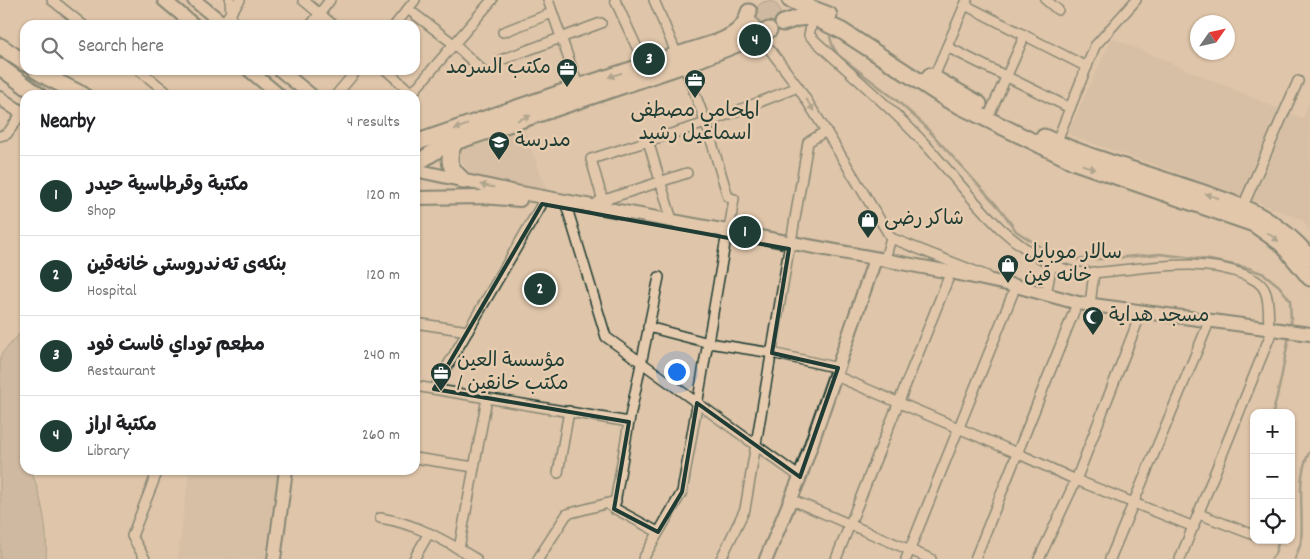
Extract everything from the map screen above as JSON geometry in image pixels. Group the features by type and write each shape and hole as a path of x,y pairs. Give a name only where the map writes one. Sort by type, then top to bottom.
{"main road":[{"path":"164,0 188,20"},
{"path":"194,0 222,20"},
{"path":"783,23 787,13 784,0"},
{"path":"790,0 815,9 850,26 934,79 991,111 1056,143 1243,206 1285,231 1310,258"},
{"path":"754,15 774,29 815,9"},
{"path":"815,9 842,30 948,100 1075,162 1254,224 1282,244 1310,278"},
{"path":"420,161 439,148 580,93 645,65 681,60 754,15"},
{"path":"420,141 681,60 738,33 746,21 754,15"},
{"path":"0,46 20,60"},
{"path":"0,67 31,90"},
{"path":"44,75 73,90"},
{"path":"254,75 273,90"},
{"path":"286,75 305,90"},
{"path":"0,98 20,111"},
{"path":"455,142 450,152 450,163 456,174 464,181"},
{"path":"420,171 588,205 604,204 727,234"},
{"path":"420,198 483,197 514,199 727,234 873,265 1046,294 1090,304 1308,338"},
{"path":"790,246 885,260 1011,289 1075,309 1207,327 1272,333"},
{"path":"766,559 800,477 873,265"},
{"path":"274,559 285,475"},
{"path":"282,559 293,475"}],"street":[{"path":"52,0 77,20"},
{"path":"230,0 231,11"},
{"path":"228,20 231,11 240,0"},
{"path":"303,0 327,20"},
{"path":"315,20 330,0"},
{"path":"399,20 415,0"},
{"path":"415,90 492,0"},
{"path":"548,0 580,93"},
{"path":"615,0 645,65"},
{"path":"643,559 682,492 734,199 728,197 706,123 681,60 654,0"},
{"path":"1046,0 1058,10"},
{"path":"1056,143 1095,46 1136,0"},
{"path":"934,79 966,2 1024,35 1087,67"},
{"path":"408,9 454,45 483,71"},
{"path":"815,9 809,35 924,144 992,221 1052,264 1071,271 1094,272 1204,265 1232,271 1255,280 1262,285 1266,295 1272,333 1180,559"},
{"path":"503,32 552,13"},
{"path":"754,15 891,238 1011,289 958,430 908,554"},
{"path":"501,60 601,23"},
{"path":"991,111 1024,35"},
{"path":"947,47 1070,108"},
{"path":"145,75 164,90"},
{"path":"340,90 354,75"},
{"path":"392,75 409,90"},
{"path":"1243,206 1298,81"},
{"path":"687,173 604,204 591,159 706,123 798,87"},
{"path":"0,136 7,134 20,119"},
{"path":"722,559 745,509 808,142 826,131"},
{"path":"648,141 672,220"},
{"path":"434,389 542,204"},
{"path":"567,208 606,337 800,477"},
{"path":"885,260 891,238"},
{"path":"1046,294 1052,264"},
{"path":"1090,304 1094,272"},
{"path":"615,505 629,422 658,277"},
{"path":"836,559 948,279"},
{"path":"975,559 1075,309"},
{"path":"1039,559 1076,480 1139,318"},
{"path":"420,323 468,331"},
{"path":"648,327 709,343 772,353 837,372 898,404 1017,453 1076,480 1194,527"},
{"path":"1110,559 1207,327"},
{"path":"420,387 629,422"},
{"path":"459,549 487,398"},
{"path":"558,473 569,411"},
{"path":"420,459 474,467"},
{"path":"144,559 132,536 156,475"},
{"path":"790,499 851,525 908,554 931,559"},
{"path":"538,559 567,514 605,504 615,505 658,532"},
{"path":"1199,514 1250,533"},
{"path":"380,518 405,523 429,533 476,559"},
{"path":"414,559 429,533"}],"highlighted area":[{"path":"542,204 789,249 772,353 838,368 800,477 697,403 682,492 658,532 614,509 629,422 434,389"}],"shaded area":[{"path":"768,1 777,4 780,13 777,22 768,25 759,22 756,13 759,4"},
{"path":"1112,38 1303,119 1310,100 1310,232 1303,220 1237,194 1067,134"},
{"path":"0,53 20,66 20,75 35,75 58,90 39,90 0,61"},
{"name":"مدرسة","path":"523,127 547,192 471,175 461,159 461,153 465,147"},
{"path":"20,333 20,475 33,475 38,492 45,525 46,559 0,559 0,358"},
{"path":"188,475 277,475 265,559 178,559"}],"waterway":[{"path":"830,37 838,55 895,99 923,124 1002,211 1016,231 1042,248 1059,256 1076,259 1160,254 1210,260 1248,268 1264,274 1279,286 1290,300 1290,328"},
{"path":"1274,409 1289,336"},
{"path":"1295,559 1301,541 1302,530 1301,483 1305,461 1310,451"},
{"path":"1271,559 1275,554 1278,544"}],"place":[{"name":"مكتبة اراز","path":"755,40"},
{"name":"مطعم توداي فاست فود","path":"649,59"},
{"name":"مكتب السرمد","path":"567,88"},
{"name":"المحامي مصطفى اسماعيل رشيد","path":"695,99"},
{"name":"مدرسة","path":"499,161"},
{"name":"مكتبة وقرطاسية حيدر","path":"745,232"},
{"name":"شاكر رضى","path":"868,239"},
{"name":"سالار موبايل خانه قين","path":"1008,284"},
{"name":"بنکەی تەندروستی خانەقین","path":"540,289"},
{"name":"مسجد هداية","path":"1093,336"},
{"name":"مؤسسة العين / مكتب خانقين","path":"441,392"}]}
